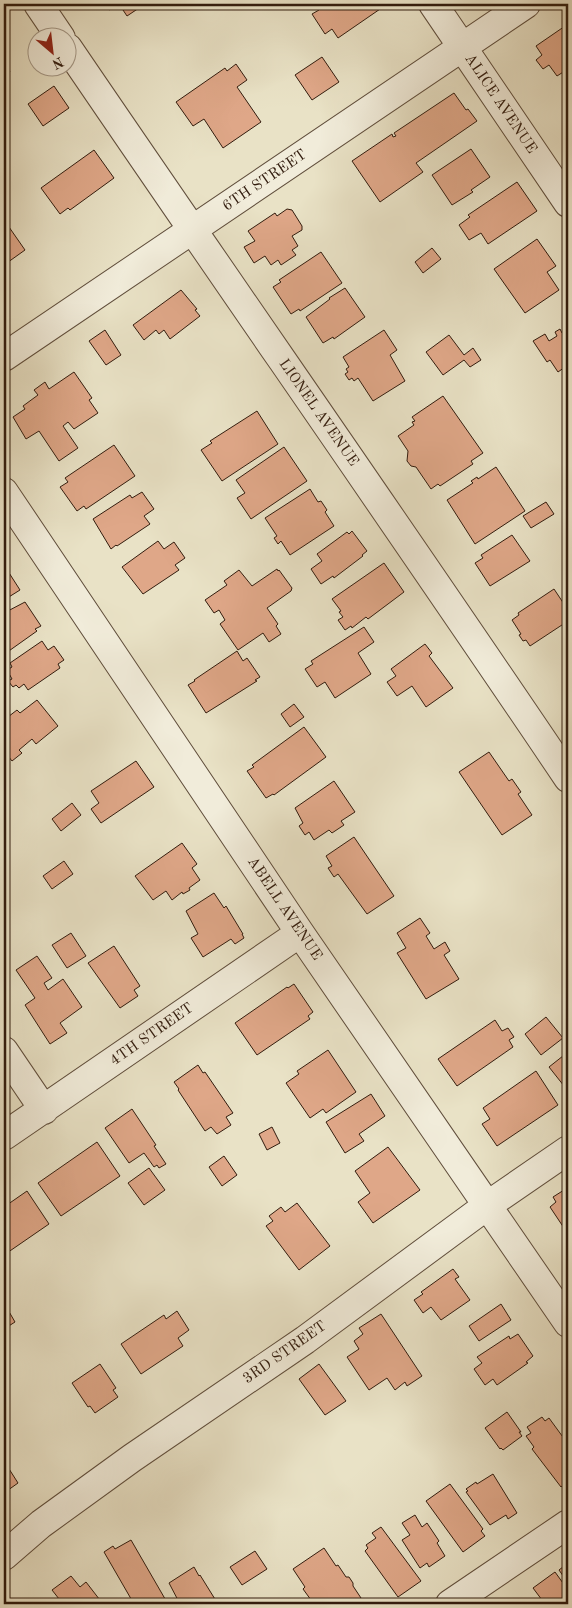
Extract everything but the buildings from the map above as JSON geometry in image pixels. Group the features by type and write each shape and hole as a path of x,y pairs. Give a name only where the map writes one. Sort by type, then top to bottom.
{"street":[{"path":"38,4 54,28"},
{"name":"ALICE AVENUE","path":"433,4 568,203"},
{"name":"6TH STREET","path":"4,357 526,4"},
{"name":"LIONEL AVENUE","path":"78,63 428,570 568,778"},
{"name":"ABELL AVENUE","path":"4,492 300,933 568,1323"},
{"name":"4TH STREET","path":"4,1136 300,933"},
{"path":"4,1051 44,1110"},
{"name":"3RD STREET","path":"4,1556 41,1524 109,1475 305,1340 488,1204 568,1150"},
{"path":"450,1604 568,1524"}]}
